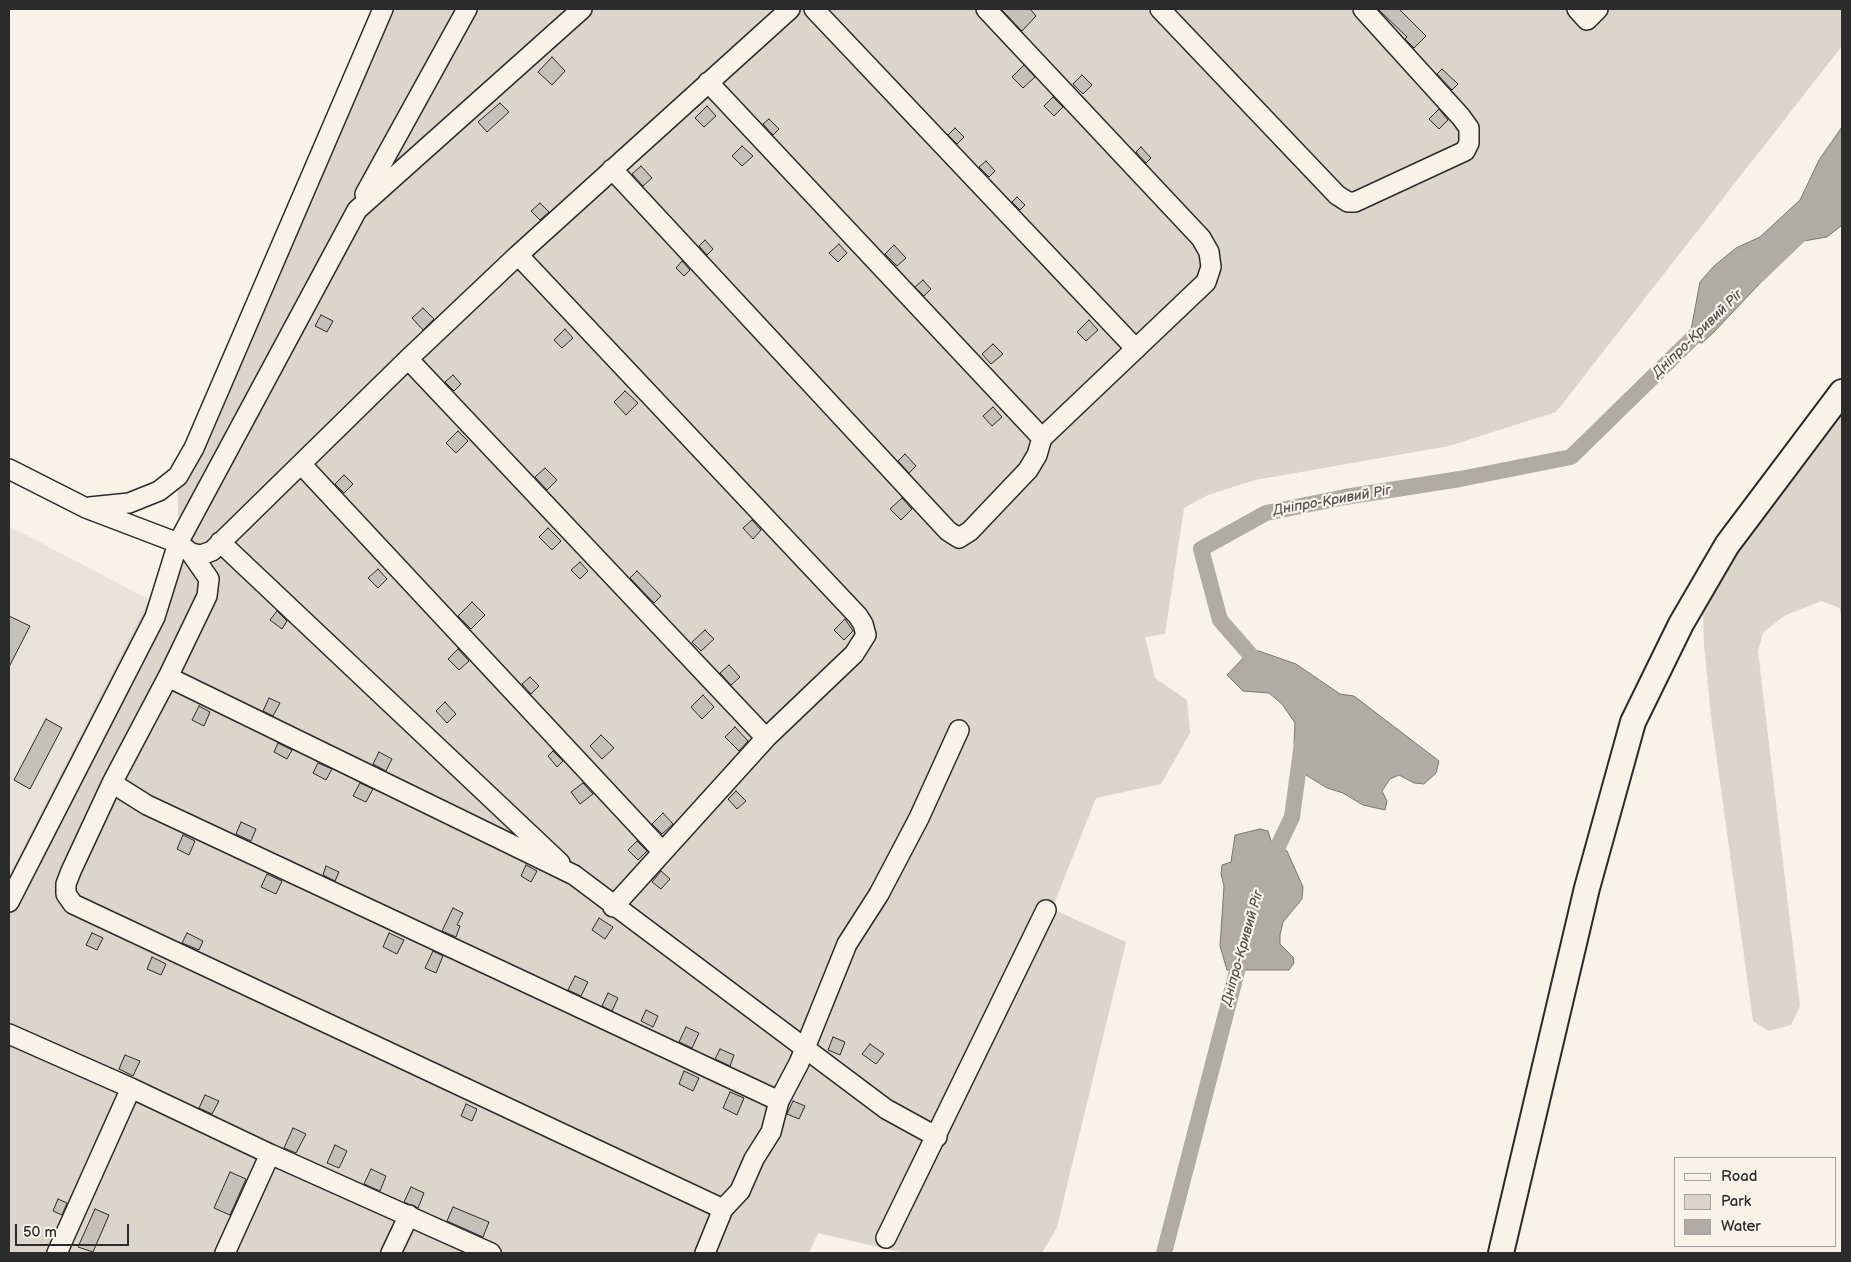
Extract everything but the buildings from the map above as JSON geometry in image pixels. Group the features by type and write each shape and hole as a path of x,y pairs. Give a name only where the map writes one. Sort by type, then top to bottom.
{"main road":[{"path":"1501,1253 1587,888 1633,722 1680,624 1727,545 1842,392"}],"street":[{"path":"86,508 129,503 159,491 178,476 194,448 383,9"},
{"path":"9,902 154,618 185,548 356,210 467,9"},
{"path":"356,210 582,9"},
{"path":"9,469 86,508 201,556 212,550 518,255 790,9"},
{"path":"814,9 1136,348"},
{"path":"612,169 953,536 959,538 970,531 1028,470 1037,455 1042,438 1206,282 1211,267 1209,252 1202,238 986,9"},
{"path":"1160,9 1337,195 1348,202 1355,202 1465,151 1469,142 1468,128 1461,117 1363,9"},
{"path":"1576,9 1587,20 1598,9"},
{"path":"708,82 1042,438"},
{"path":"518,255 864,624 866,634 862,644 854,654 766,738 662,851 614,907"},
{"path":"408,359 766,738"},
{"path":"301,464 662,851"},
{"path":"220,542 574,875 614,907 886,1109 937,1137"},
{"path":"185,548 209,580 207,596 168,677 112,782 66,884 66,894 73,904 723,1209"},
{"path":"168,677 574,875"},
{"path":"705,1253 723,1209 740,1191 754,1159 771,1132 779,1101 788,1088 805,1050 848,944 879,894 919,818 959,730"},
{"path":"112,782 148,805 779,1101"},
{"path":"886,1238 937,1137 1046,910"},
{"path":"9,1034 132,1088 270,1154 491,1253"},
{"path":"57,1253 132,1088"},
{"path":"225,1253 270,1154"},
{"path":"391,1253 409,1215"}],"shaded area":[{"path":"9,526 150,600 9,875"}],"green space":[{"path":"382,9 1842,9 1842,46 1556,412 1449,446 1255,480 1208,495 1184,508 1165,634 1145,637 1155,678 1187,700 1190,733 1161,784 1096,798 1052,909 1126,942 1057,1227 1042,1253 904,1253 818,1233 809,1253 9,1253 9,875 178,543 178,476"},
{"path":"1842,392 1842,625 1840,608 1821,601 1784,616 1763,633 1758,651 1800,1006 1791,1025 1769,1031 1753,1021 1711,717 1704,644 1702,584"}],"water":[{"path":"1842,127 1842,225 1827,237 1792,243 1774,260 1765,278 1714,332 1702,343 1695,342 1691,330 1700,282 1714,266 1736,248 1760,237 1800,200 1819,160"},
{"path":"1259,651 1296,664 1340,694 1354,696 1439,761 1436,773 1424,784 1414,783 1399,775 1390,779 1382,791 1387,801 1385,810 1363,805 1343,793 1327,788 1306,775 1299,763 1294,743 1295,723 1282,704 1269,693 1243,691 1227,675 1248,653"},
{"path":"1260,829 1268,831 1271,841 1287,851 1303,887 1302,899 1283,922 1280,935 1280,944 1293,957 1294,963 1289,970 1227,970 1220,946 1224,886 1221,874 1222,865 1231,862 1235,835"}],"waterway":[{"name":"Дніпро-Кривий Ріг","path":"1758,275 1807,228"},
{"name":"Дніпро-Кривий Ріг","path":"1262,668 1220,620 1201,549 1266,513 1345,497 1460,479 1571,457 1708,323"},
{"name":"Дніпро-Кривий Ріг","path":"1270,863 1292,817 1302,743"},
{"name":"Дніпро-Кривий Ріг","path":"1164,1253 1243,948"}]}
